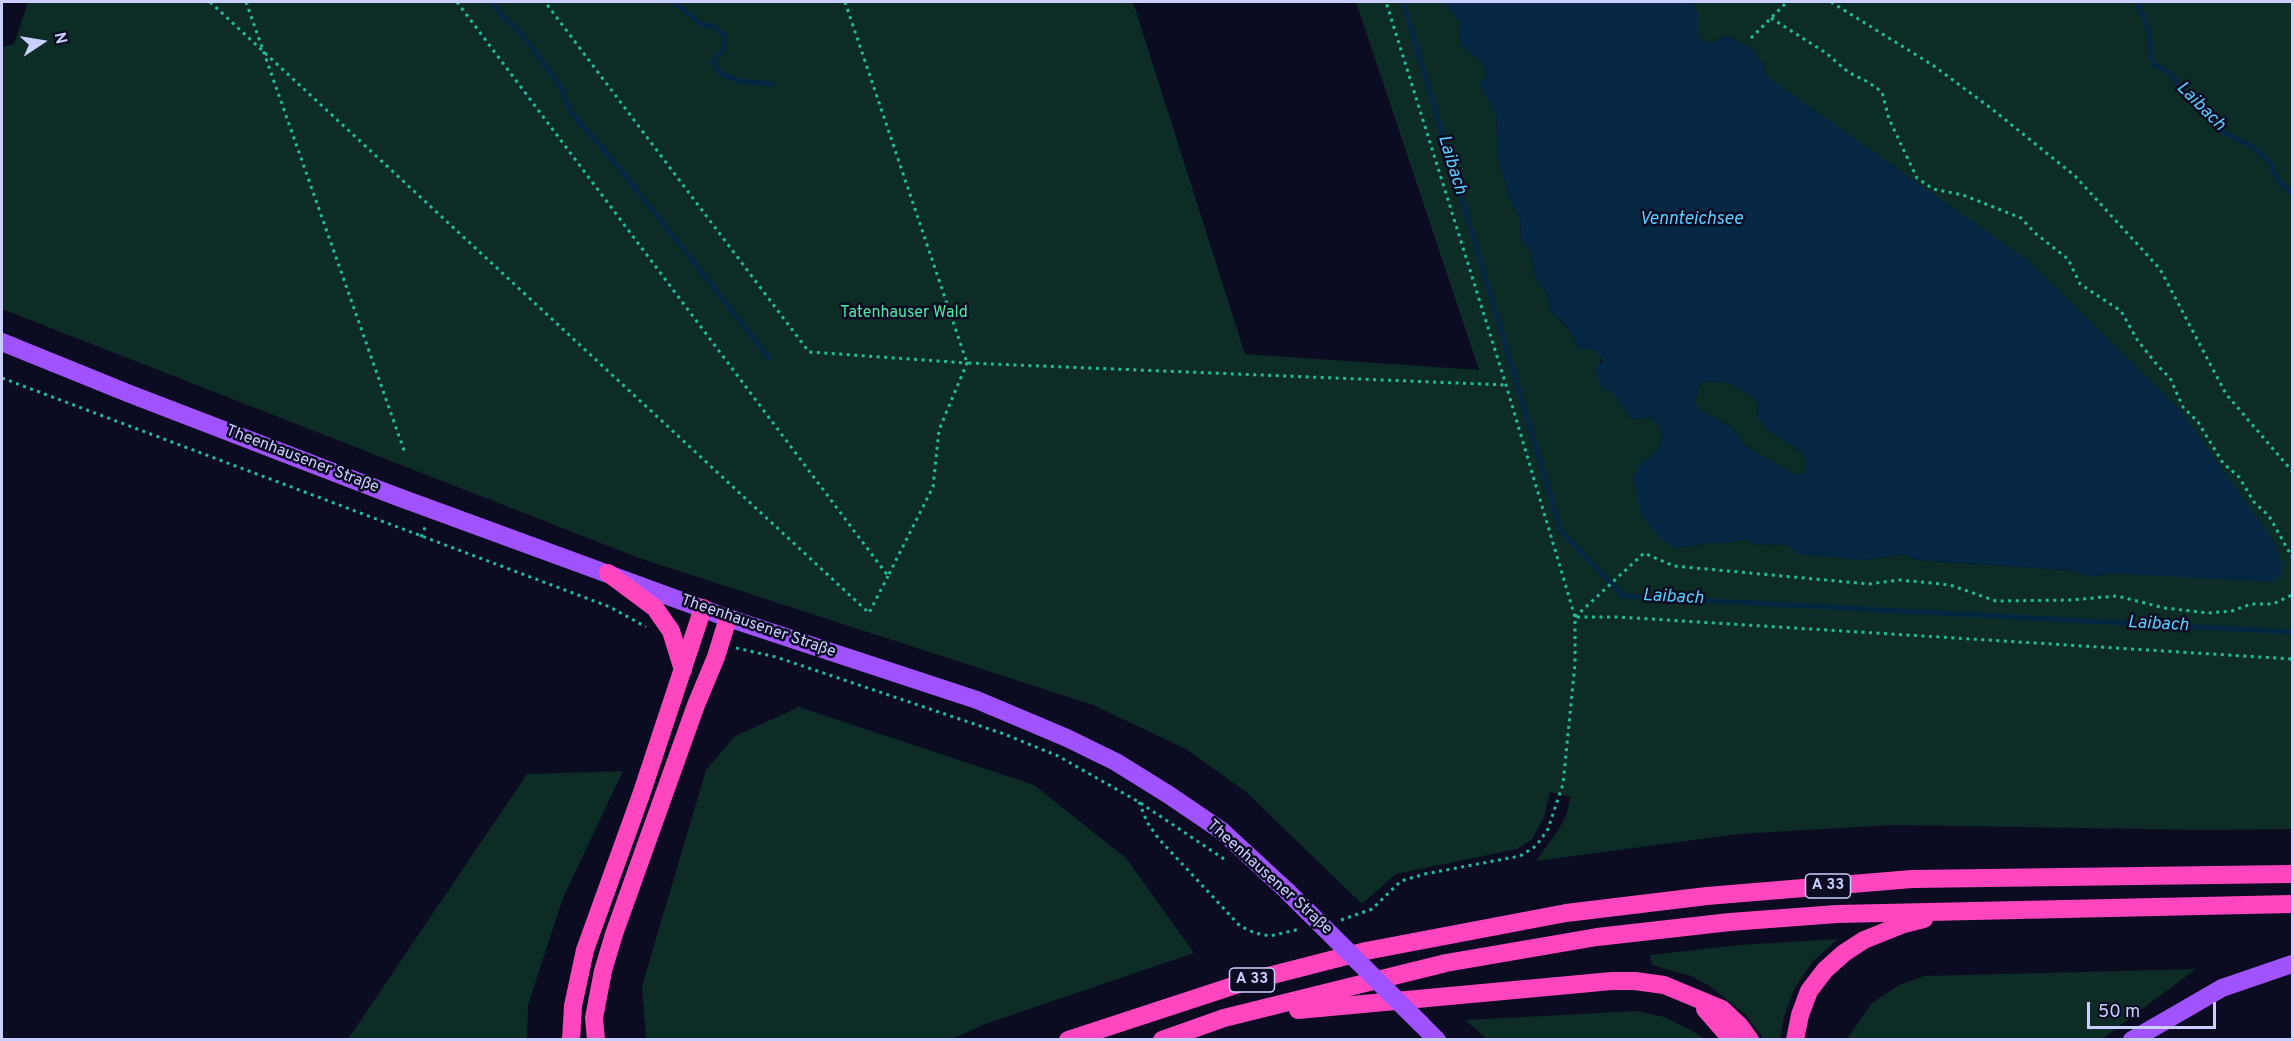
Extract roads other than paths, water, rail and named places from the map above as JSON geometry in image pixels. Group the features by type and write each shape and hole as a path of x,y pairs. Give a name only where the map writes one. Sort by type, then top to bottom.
{"highway":[{"path":"608,573 654,608 671,631 683,670"},
{"path":"572,1040 573,1006 585,950 641,795 703,608"},
{"path":"596,1040 594,1018 603,971 614,934 692,716 721,644 728,618"},
{"name":"A 33","path":"1068,1040 1245,982 1355,954 1566,913 1707,896 1912,879 2292,874"},
{"name":"A 33","path":"1162,1040 1224,1018 1446,963 1597,937 1742,921 1838,914 2292,904"},
{"path":"1795,1040 1800,1015 1809,992 1825,970 1844,953 1864,940 1904,924 1960,911"},
{"path":"1224,1018 1337,1005 1612,981 1635,981 1664,985 1722,1009 1740,1026 1750,1040"},
{"path":"1691,995 1718,1021 1732,1040"}],"main road":[{"name":"Theenhausener Straße","path":"2,342 387,492 728,618 977,700 1067,738 1116,762 1222,831 1287,891 1437,1040"},
{"path":"2132,1040 2222,988 2292,964"}],"water":[{"name":"Vennteichsee","path":"1444,2 1692,3 1698,12 1698,34 1703,41 1711,43 1723,37 1730,37 1753,50 1763,64 1766,76 2030,262 2182,412 2277,546 2283,567 2280,576 2272,582 2108,573 2095,577 2067,570 1917,560 1903,554 1865,560 1798,554 1787,545 1754,544 1745,539 1729,543 1708,543 1676,548 1663,541 1641,515 1633,477 1641,463 1653,455 1661,445 1662,432 1651,417 1632,419 1613,393 1601,387 1596,369 1602,361 1601,357 1593,349 1580,349 1566,325 1550,311 1548,296 1535,276 1531,252 1521,238 1520,217 1511,203 1498,158 1496,114 1479,84 1485,78 1486,70 1483,63 1462,46 1459,34 1461,23","holes":["1705,381 1726,382 1752,396 1757,402 1758,418 1766,429 1802,452 1806,461 1806,470 1801,474 1794,474 1745,446 1733,428 1699,410 1695,403 1699,385"]}],"waterway":[{"path":"492,2 502,16 522,34 561,87 570,111 625,175 769,358"},
{"path":"673,2 701,24 713,26 724,35 724,49 714,60 719,73 740,81 772,84"},
{"name":"Laibach","path":"1403,2 1561,531 1623,596 2292,632"},
{"name":"Laibach","path":"2137,2 2149,31 2151,58 2155,65 2170,73 2184,93 2203,105 2222,132 2253,147 2271,164 2278,181 2292,193"}],"park label":[{"name":"Tatenhauser Wald","path":"904,314"}]}
